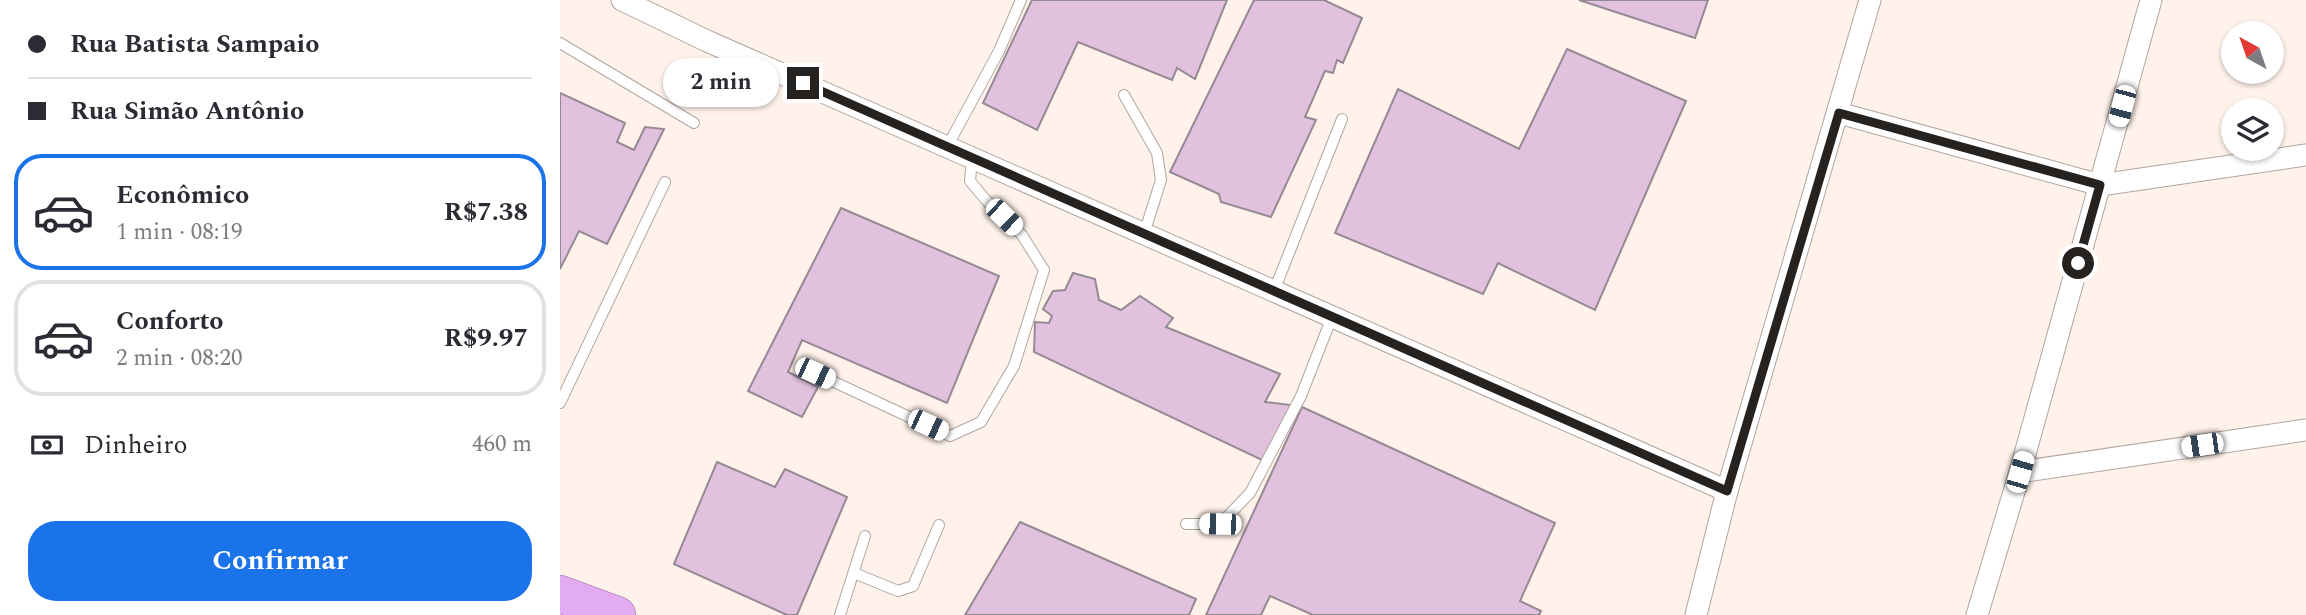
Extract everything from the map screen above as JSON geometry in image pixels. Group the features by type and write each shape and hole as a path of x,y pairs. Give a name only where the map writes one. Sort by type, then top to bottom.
{"highway":[{"path":"560,594 617,615"}],"street":[{"path":"622,0 707,41 1727,491"},
{"path":"1696,615 1727,491 1870,0"},
{"path":"1977,615 2020,472 2151,0"},
{"path":"1839,113 2100,185 2306,155"},
{"path":"2020,472 2306,430"}],"lane":[{"path":"947,147 999,51 1021,0"},
{"path":"560,43 694,123"},
{"path":"1124,95 1157,153 1161,180 1144,234"},
{"path":"1274,291 1342,119"},
{"path":"815,373 950,436 981,422 1014,366 1044,270 1022,235 970,181 972,158"},
{"path":"560,403 664,182"},
{"path":"1186,524 1220,524 1250,493 1301,396 1332,317"},
{"path":"854,573 898,591 913,586 939,526"},
{"path":"840,615 865,536"}],"building":[{"path":"1032,0 1227,0 1195,79 1177,68 1172,80 1078,42 1037,130 983,103"},
{"path":"1254,0 1324,0 1362,18 1343,63 1337,60 1333,73 1325,71 1305,117 1316,120 1271,217 1221,202 1219,194 1170,172"},
{"path":"1579,0 1708,0 1695,38"},
{"path":"1567,49 1686,101 1595,310 1498,263 1483,294 1335,233 1398,89 1519,149"},
{"path":"560,93 625,123 617,142 634,150 645,127 664,129 607,244 579,231 560,269"},
{"path":"841,208 999,276 947,403 802,340 788,372 818,387 802,417 748,391"},
{"path":"1073,273 1095,279 1099,300 1121,310 1140,296 1173,318 1166,327 1280,374 1265,402 1291,405 1264,461 1034,352 1035,322 1049,323 1052,316 1043,309 1053,291 1065,290"},
{"path":"1302,407 1555,523 1520,601 1541,611 1539,615 1313,615 1270,596 1261,615 1206,615"},
{"path":"717,462 775,487 785,469 847,497 797,615 787,615 674,564"},
{"path":"1020,522 1196,599 1189,615 965,615"}],"route":[{"path":"803,83 1727,491 1839,113 2100,185 2078,263"}]}
